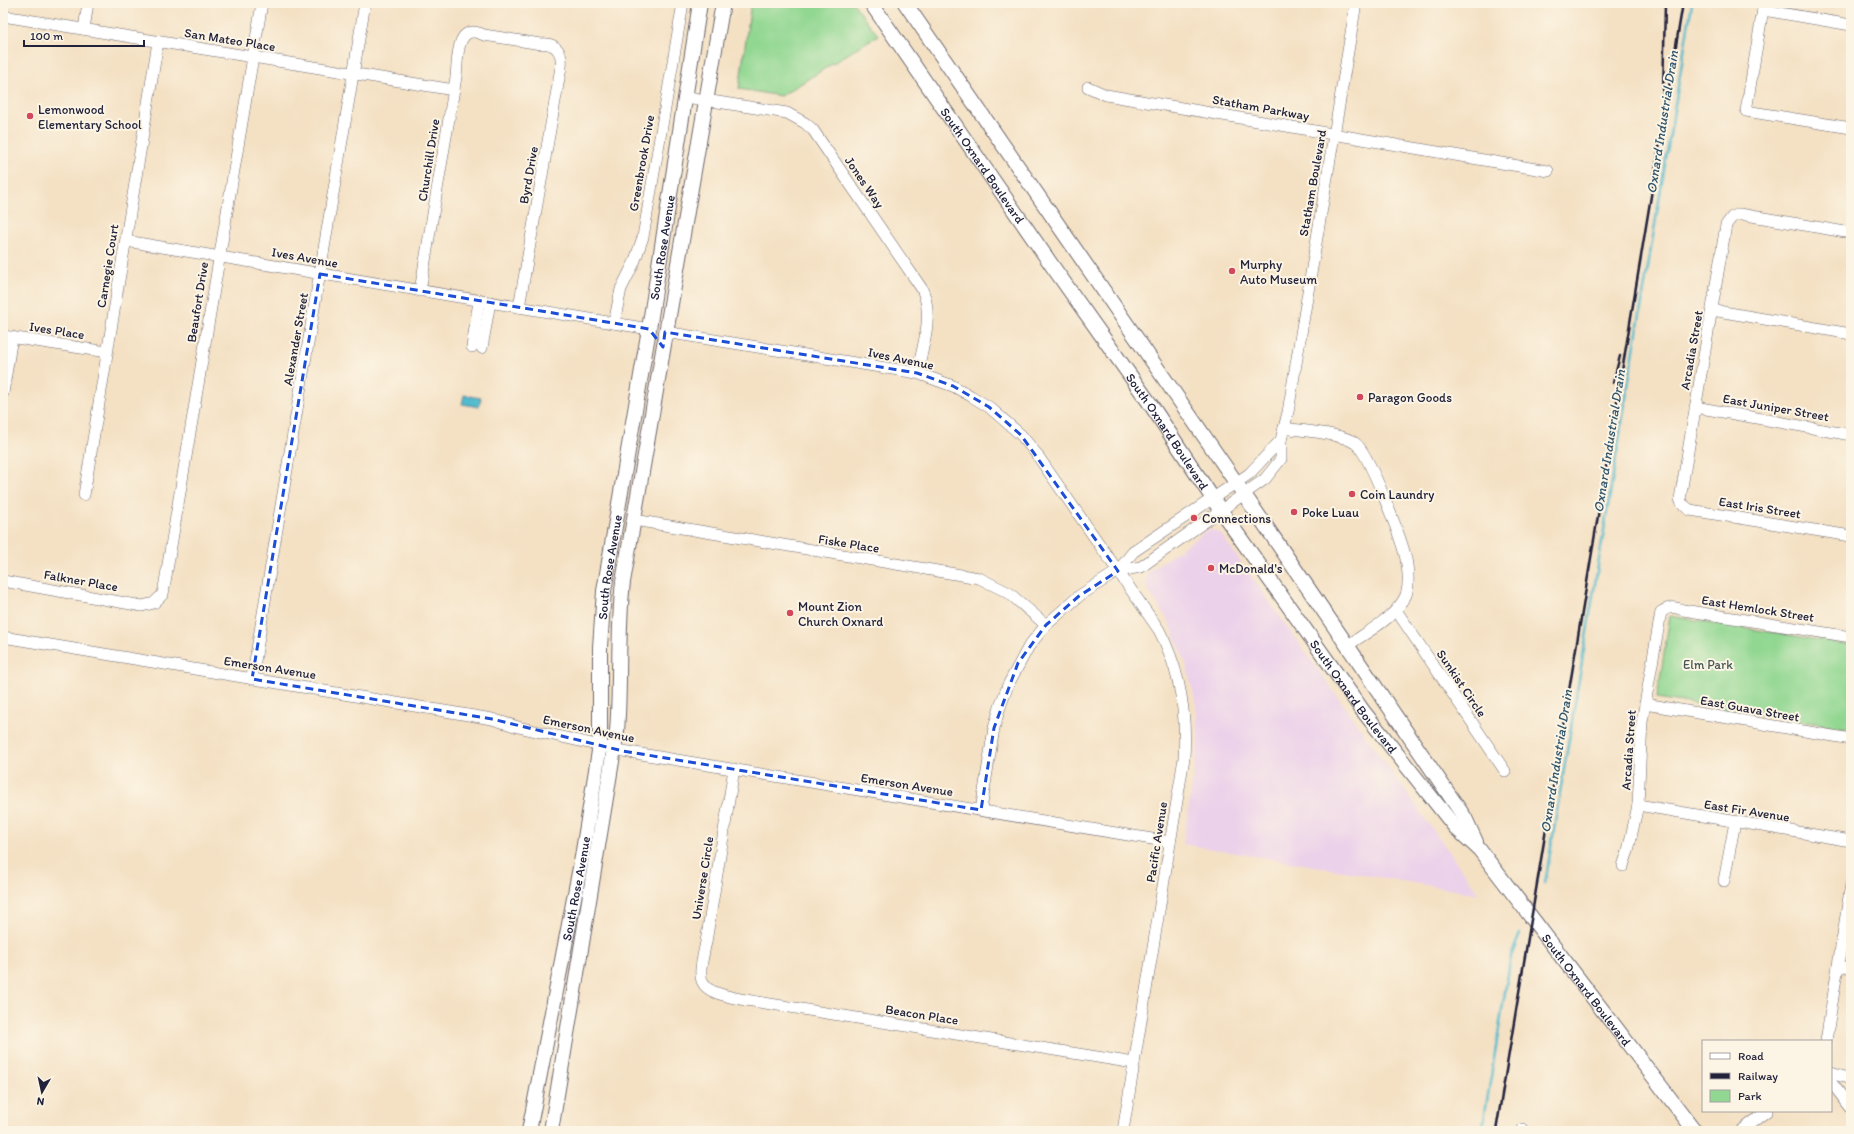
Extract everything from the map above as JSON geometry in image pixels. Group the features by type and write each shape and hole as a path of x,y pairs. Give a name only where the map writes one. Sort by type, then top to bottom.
{"main road":[{"name":"South Rose Avenue","path":"529,1131 582,858 600,745 602,604 649,329 700,3"},
{"name":"South Rose Avenue","path":"551,1131 581,959 614,748 620,694 620,609 651,426 665,332 722,3"},
{"name":"South Oxnard Boulevard","path":"871,3 1053,267 1151,405 1221,511 1385,740 1455,827 1479,849 1695,1131"},
{"name":"South Oxnard Boulevard","path":"905,3 1465,818 1479,849"},
{"path":"649,329 656,344 646,403 651,426"},
{"path":"532,1113 535,1131"}],"street":[{"path":"84,29 88,3"},
{"name":"Beaufort Drive","path":"154,602 160,598 165,589 262,3"},
{"name":"Alexander Street","path":"252,679 365,3"},
{"name":"Greenbrook Drive","path":"614,323 621,289 634,263 643,237 683,3"},
{"name":"Statham Boulevard","path":"981,810 994,728 1000,707 1018,663 1029,646 1046,625 1080,596 1118,571 1133,552 1213,498 1265,479 1281,459 1281,440 1335,134 1356,3"},
{"path":"1851,25 1763,7 1746,111 1851,128"},
{"name":"San Mateo Place","path":"3,16 454,90"},
{"name":"Churchill Drive","path":"420,291 454,90 460,41 465,35 479,32 534,43 549,44 558,49"},
{"name":"Carnegie Court","path":"84,495 158,42"},
{"name":"Byrd Drive","path":"519,307 562,62 558,49"},
{"name":"Statham Parkway","path":"1088,87 1106,95 1548,171"},
{"name":"Jones Way","path":"686,97 787,113 805,123 812,130 922,289 926,298 928,316 917,373"},
{"name":"Arcadia Street","path":"1681,489 1726,225 1732,217 1740,214 1851,233"},
{"name":"Ives Avenue","path":"126,241 649,329"},
{"path":"477,347 484,302"},
{"path":"1712,310 1851,334"},
{"name":"Ives Avenue","path":"665,332 917,373 953,386 989,407 1021,435 1035,452 1118,571"},
{"path":"3,393 8,337"},
{"name":"Ives Place","path":"8,337 107,352"},
{"name":"East Juniper Street","path":"1695,407 1851,435"},
{"path":"1284,428 1344,438 1356,443 1362,449 1371,464 1406,560 1408,577 1407,591 1396,610 1347,646"},
{"name":"Statham Boulevard","path":"1118,571 1140,567 1221,511 1239,489"},
{"name":"East Iris Street","path":"1681,489 1680,499 1682,504 1690,510 1851,536"},
{"name":"Fiske Place","path":"634,520 979,578 1009,593 1046,625"},
{"name":"Pacific Avenue","path":"1118,571 1164,640 1173,661 1185,718 1184,758 1123,1131"},
{"name":"Falkner Place","path":"3,581 142,606 154,602"},
{"name":"East Hemlock Street","path":"1661,612 1666,608 1677,607 1683,610 1851,637"},
{"name":"Sunkist Circle","path":"1396,610 1505,771"},
{"name":"Arcadia Street","path":"1623,866 1638,805 1641,768 1640,736 1661,612"},
{"name":"Emerson Avenue","path":"3,637 492,719 518,727 614,748 1170,842"},
{"name":"East Guava Street","path":"1645,704 1851,739"},
{"name":"Universe Circle","path":"708,988 701,978 700,967 706,942 734,769"},
{"name":"East Fir Avenue","path":"1638,805 1851,841"},
{"path":"1724,881 1735,822"},
{"path":"1826,1040 1851,884"},
{"path":"1838,966 1851,968"},
{"name":"Beacon Place","path":"708,988 722,995 740,999 1134,1063"},
{"path":"1832,1073 1851,1079"},
{"path":"1832,1083 1851,1108"},
{"path":"1741,1131 1766,1112"}],"highlighted area":[{"path":"320,274 649,329 663,347 665,332 917,373 953,386 989,407 1021,435 1118,571 1079,596 1046,625 1018,663 994,728 981,810 623,751 492,719 252,679"}],"shaded area":[{"path":"1209,529 1220,533 1479,894 1183,844 1198,741 1196,704 1186,664 1169,622 1145,585 1148,572"}],"green space":[{"path":"751,3 853,3 878,35 781,96 739,89"},
{"name":"Elm Park","path":"1670,616 1851,645 1851,729 1657,698"}],"water":[{"path":"464,395 481,398 479,407 462,404"}],"waterway":[{"name":"Oxnard Industrial Drain","path":"1545,883 1692,3"},
{"name":"Oxnard Industrial Drain","path":"1482,1131 1511,956 1520,934"}],"railway":[{"path":"1663,95 1665,3"},
{"path":"1496,1131 1683,3"},
{"path":"1613,383 1620,356"}],"place":[{"name":"Lemonwood Elementary School","path":"30,116"},
{"name":"Murphy Auto Museum","path":"1232,271"},
{"name":"Paragon Goods","path":"1360,397"},
{"name":"Coin Laundry","path":"1352,494"},
{"name":"Poke Luau","path":"1294,512"},
{"name":"Connections","path":"1194,518"},
{"name":"McDonald's","path":"1211,568"},
{"name":"Mount Zion Church Oxnard","path":"790,613"}]}
